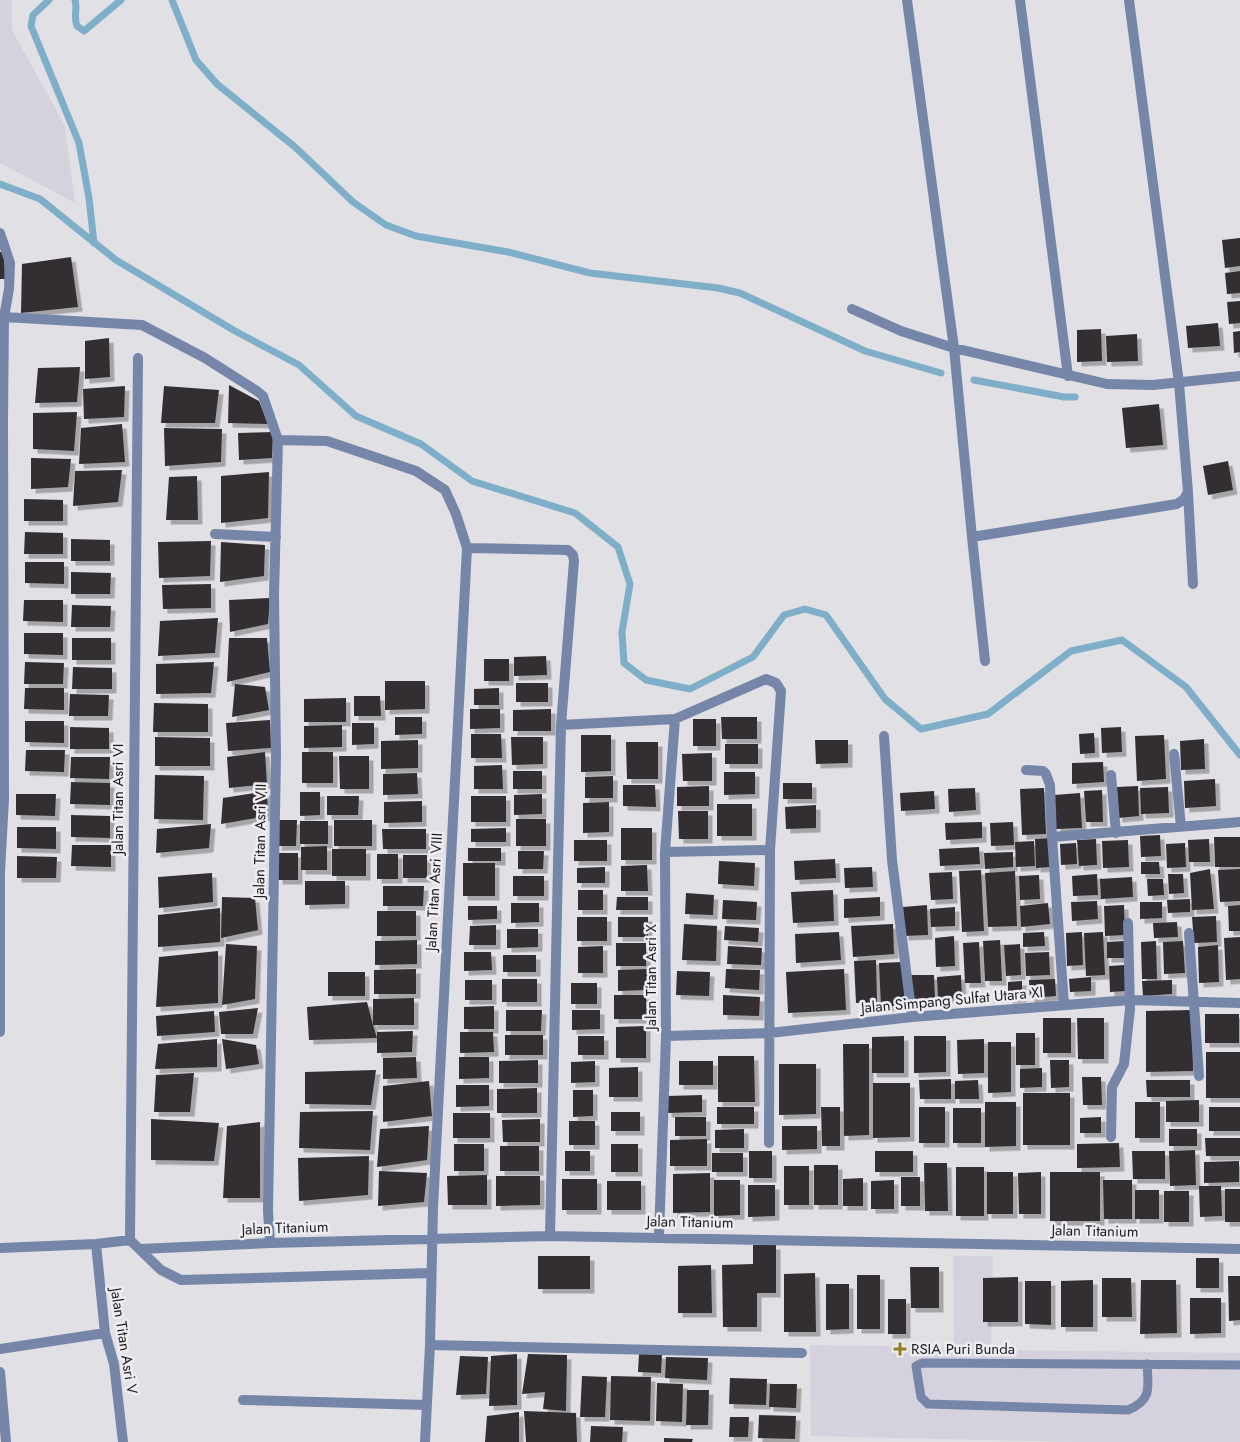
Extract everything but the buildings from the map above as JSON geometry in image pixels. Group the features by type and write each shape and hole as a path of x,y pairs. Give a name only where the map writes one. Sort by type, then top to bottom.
{"street":[{"path":"907,0 954,348 985,661"},
{"path":"1020,0 1068,376"},
{"path":"1129,0 1179,383 1193,584"},
{"path":"0,232 10,262 9,289 4,317 4,799 0,872 0,1032"},
{"path":"852,309 901,331 954,348 1107,384 1153,386 1240,376"},
{"path":"4,317 142,325 205,358 257,390 263,396 278,440 327,441 416,471 445,490 468,548 568,550 573,555 561,725 550,1236"},
{"name":"Jalan Titan Asri VI","path":"130,1240 138,358"},
{"name":"Jalan Titan Asri VII","path":"270,1242 268,1211 276,756 274,595 278,440"},
{"path":"972,537 1177,504 1184,499 1188,492"},
{"path":"215,534 276,537"},
{"name":"Jalan Titan Asri VIII","path":"425,1442 430,1345 432,1239 468,548"},
{"path":"561,725 675,719 766,679 776,682 781,691 770,850 769,1143"},
{"name":"Jalan Titan Asri X","path":"659,1236 666,1036 665,852 675,719"},
{"path":"884,736 892,860 912,1017"},
{"path":"1174,754 1181,827"},
{"path":"1026,770 1043,771 1049,779 1064,1005"},
{"path":"1111,775 1116,833"},
{"path":"1052,837 1240,822"},
{"path":"665,852 770,850"},
{"path":"1112,1137 1112,1087 1124,1064 1130,1000 1128,924"},
{"path":"1189,933 1199,1076"},
{"name":"Jalan Simpang Sulfat Utara XI","path":"666,1036 770,1033 912,1017 1130,1000 1240,1003"},
{"name":"Jalan Titanium","path":"140,1249 270,1242 550,1236 659,1236 1240,1249"},
{"path":"0,1248 96,1244 130,1240 161,1270 181,1280 431,1273"},
{"name":"Jalan Titan Asri V","path":"96,1244 105,1333 114,1364 123,1442"},
{"path":"0,1349 105,1333"},
{"path":"430,1345 802,1354"},
{"path":"0,1372 6,1442"},
{"path":"243,1400 426,1405"}],"lane":[{"path":"1147,1364 1148,1393 1143,1402 1128,1410 928,1404 921,1396 916,1366 922,1363 1147,1364 1240,1365"}],"shaded area":[{"path":"0,0 12,0 12,30 65,126 75,203 0,163"},
{"name":"RSIA Puri Bunda","path":"953,1256 993,1256 991,1350 1240,1353 1240,1442 1079,1442 811,1436 810,1345 954,1347"}],"waterway":[{"path":"49,0 33,15 31,26 79,143 89,198 94,243"},
{"path":"75,0 77,26 84,31 121,0"},
{"path":"172,0 196,60 217,84 295,147 353,202 386,225 416,236 508,252 590,273 718,288 740,293 865,351 941,373"},
{"path":"0,184 40,199 116,260 235,331 299,365 356,416 421,444 472,481 575,513 618,547 630,584 622,632 624,663 646,680 690,689 753,657 784,615 805,609 826,615 885,699 921,729 988,714 1071,651 1122,640 1186,687 1240,755"},
{"path":"974,380 1064,397 1075,397"}],"place":[{"name":"RSIA Puri Bunda","path":"900,1349"}]}
